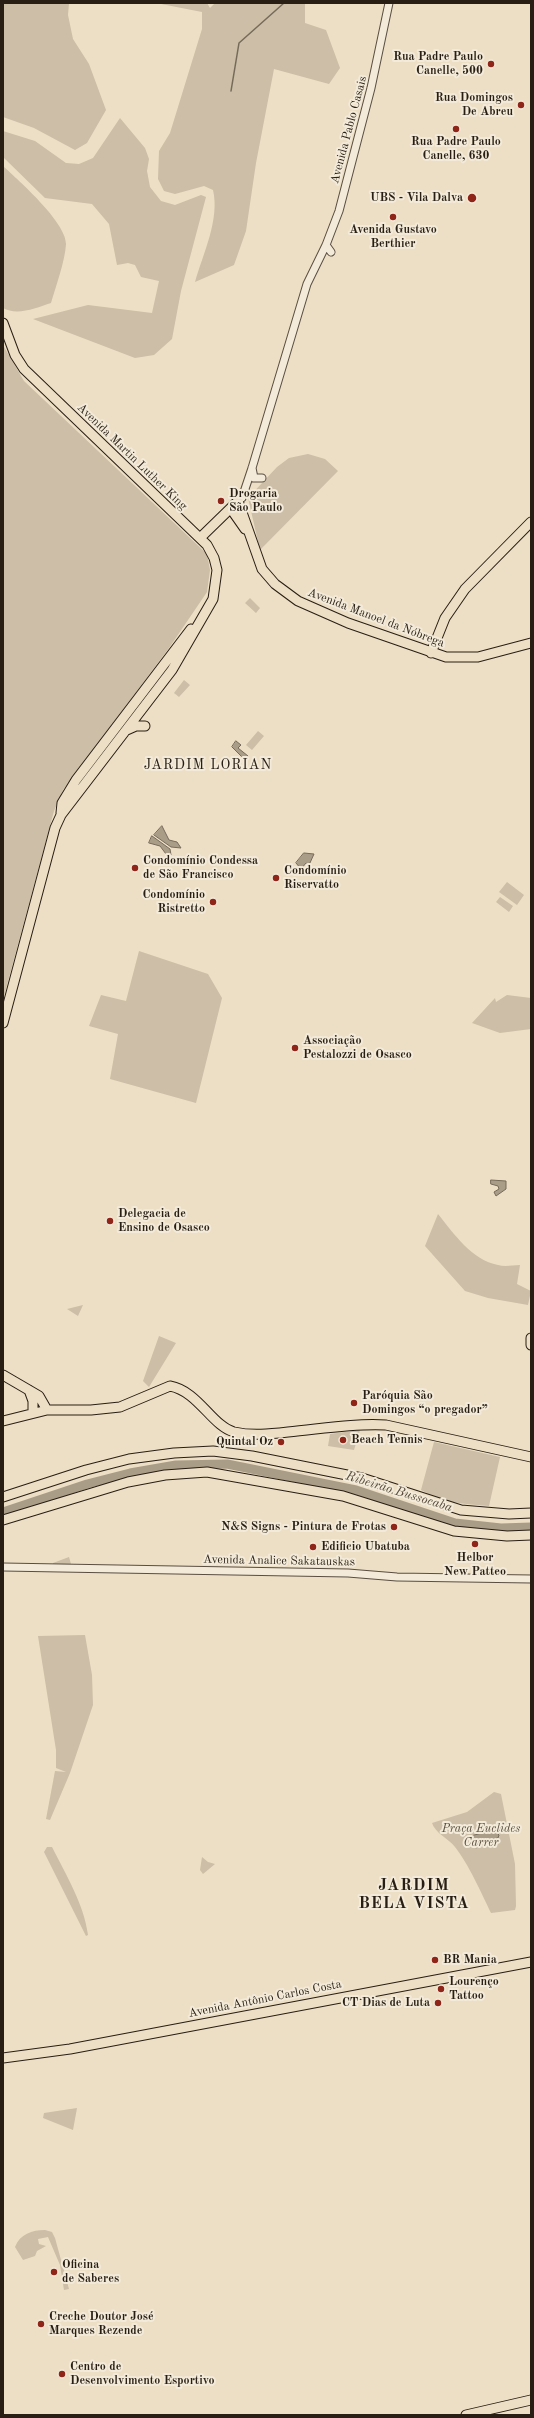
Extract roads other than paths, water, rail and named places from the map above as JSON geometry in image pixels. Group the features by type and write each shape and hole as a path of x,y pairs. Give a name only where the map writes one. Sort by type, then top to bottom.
{"main road":[{"name":"Avenida Martin Luther King","path":"3,323 15,355 24,369 200,538 214,558 217,570 213,599 204,614 133,711 73,783 62,802 61,815"},
{"path":"200,538 240,499"},
{"name":"Avenida Manoel da Nóbrega","path":"240,499 248,534 262,570 275,584 298,601 348,623 378,632 431,653 446,657 478,657 531,643"},
{"name":"Avenida Manoel da Nóbrega","path":"231,509 248,534"},
{"path":"431,653 445,618 465,589 531,522"},
{"name":"Avenida Martin Luther King","path":"3,1023 55,828 61,815 124,732 133,711"},
{"path":"124,732 133,726 145,726"},
{"path":"73,783 75,790 83,786"},
{"path":"531,1338 531,1345"},
{"path":"3,1375 39,1396 47,1410"},
{"path":"3,1421 33,1412 47,1410 91,1410 120,1407 170,1386 186,1393 232,1431 263,1434 368,1424 386,1424 531,1457"},
{"path":"29,1390 33,1401 33,1412"},
{"path":"3,1497 86,1470 129,1460 174,1453 213,1451 252,1456 362,1478 461,1510 509,1514 531,1513"},
{"path":"3,1520 128,1482 164,1475 207,1472 343,1496 454,1531 507,1536 531,1535"},
{"name":"Avenida Antônio Carlos Costa","path":"3,2058 70,2049 531,1962"},
{"path":"466,2415 531,2400"}],"street":[{"name":"Avenida Pablo Casais","path":"252,468 312,272 326,245 339,211 371,88 389,3"},
{"path":"326,245 331,252"},
{"path":"252,468 254,478 262,478"},
{"path":"240,499 252,468"},
{"name":"Avenida Analice Sakatauskas","path":"3,1567 341,1573 396,1576 531,1579"}],"waterway":[{"path":"231,91 239,43 284,3"},
{"name":"Ribeirão Bussocaba","path":"3,1512 87,1484 130,1473 176,1465 227,1464 356,1490 455,1523 501,1528 531,1527"}],"place":[{"name":"Rua Padre Paulo Canelle, 500","path":"491,64"},
{"name":"Rua Domingos De Abreu","path":"521,105"},
{"name":"Rua Padre Paulo Canelle, 630","path":"456,129"},
{"name":"UBS - Vila Dalva","path":"472,198"},
{"name":"Avenida Gustavo Berthier","path":"393,217"},
{"name":"Drogaria São Paulo","path":"221,501"},
{"name":"Condomínio Condessa de São Francisco","path":"135,868"},
{"name":"Condomínio Riservatto","path":"276,878"},
{"name":"Condomínio Ristretto","path":"213,902"},
{"name":"Associação Pestalozzi de Osasco","path":"295,1048"},
{"name":"Delegacia de Ensino de Osasco","path":"110,1221"},
{"name":"Paróquia São Domingos “o pregador”","path":"354,1403"},
{"name":"Beach Tennis","path":"343,1440"},
{"name":"Quintal Oz","path":"281,1442"},
{"name":"N&S Signs - Pintura de Frotas","path":"394,1527"},
{"name":"Helbor New Patteo","path":"475,1544"},
{"name":"Edificio Ubatuba","path":"313,1547"},
{"name":"BR Mania","path":"435,1960"},
{"name":"Lourenço Tattoo","path":"441,1989"},
{"name":"CT Dias de Luta","path":"438,2003"},
{"name":"Oficina de Saberes","path":"54,2272"},
{"name":"Creche Doutor José Marques Rezende","path":"41,2324"},
{"name":"Centro de Desenvolvimento Esportivo","path":"62,2374"}],"district":[{"name":"JARDIM LORIAN","path":"208,765"},
{"name":"JARDIM BELA VISTA","path":"414,1895"}],"park label":[{"name":"Praça Euclides Carrer","path":"481,1836"}]}
